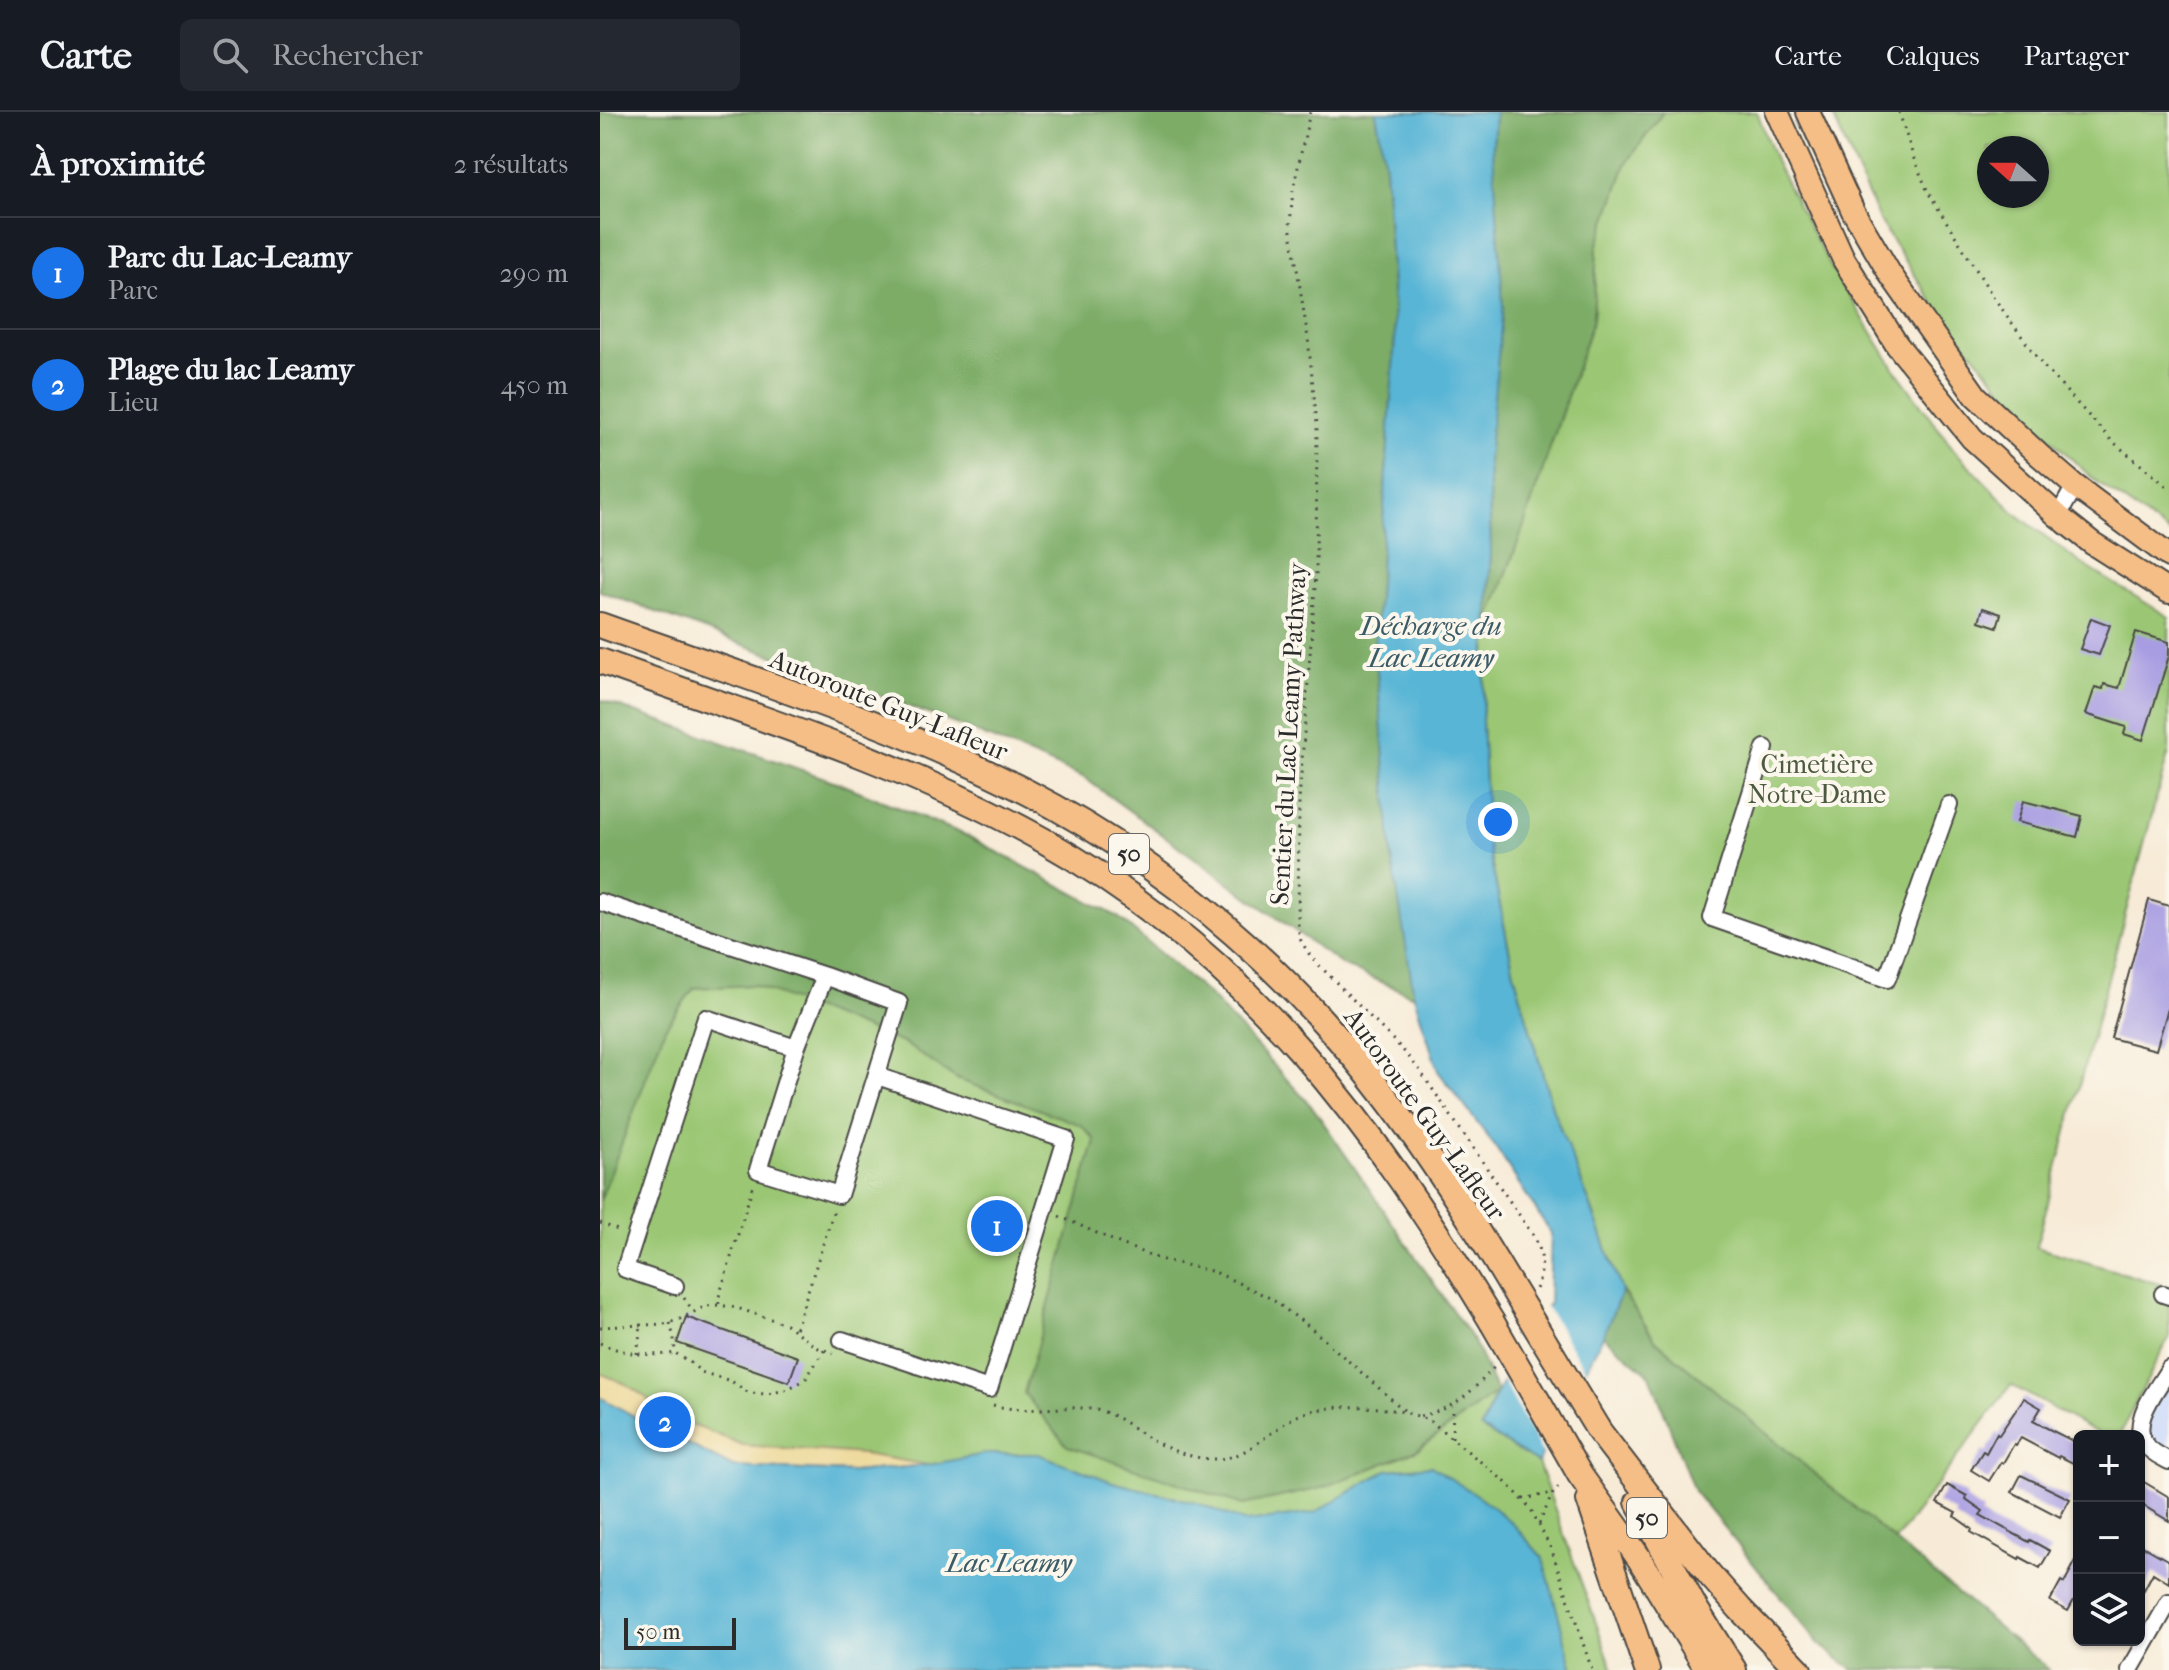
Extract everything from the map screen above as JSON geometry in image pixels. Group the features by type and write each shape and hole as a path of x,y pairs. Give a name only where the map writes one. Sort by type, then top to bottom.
{"highway":[{"name":"Autoroute Guy-Lafleur","path":"600,625 856,717 946,754 1055,807 1152,869 1248,947 1334,1034 1430,1161 1599,1431 1694,1606 1734,1670"},
{"name":"50","path":"600,661 814,737 948,792 1058,849 1107,880 1224,971 1321,1073 1368,1131 1402,1180 1492,1322 1570,1480 1639,1558 1708,1670"},
{"path":"1599,1431 1709,1574 1799,1670"},
{"path":"1570,1480 1647,1670"}],"main road":[{"path":"1777,112 1844,260 1897,345 1972,438 2092,543 2169,592"},
{"path":"1808,112 1853,211 1890,274 1976,396 2075,486 2169,556"}],"street":[{"path":"2058,516 2075,486"},
{"path":"1765,748 1712,918 1887,979 1949,805"},
{"path":"600,902 825,976 899,1003 839,1195 758,1170 796,1048 825,976"},
{"path":"675,1286 625,1269 706,1018 796,1048"},
{"path":"840,1347 989,1389 1066,1139 877,1076"},
{"path":"2169,1369 2140,1422 2139,1430 2145,1445 2169,1461"},
{"path":"2130,1670 2169,1602"}],"path":[{"name":"Sentier du Lac Leamy Pathway","path":"1310,112 1293,190 1290,225 1314,386 1317,440 1315,588 1299,801 1298,928 1301,941 1311,957 1418,1068 1538,1243 1542,1265 1534,1296"},
{"path":"1899,112 1928,192 1992,295 2043,366 2112,441 2169,488"},
{"path":"719,1305 758,1170"},
{"path":"794,1329 839,1195"},
{"path":"1044,1211 1159,1259 1215,1272 1270,1298 1311,1328 1406,1412"},
{"path":"600,1223 635,1236"},
{"path":"600,1327 670,1323 701,1307 719,1305 786,1324 824,1350 840,1347"},
{"path":"670,1323 675,1353"},
{"path":"637,1354 641,1326"},
{"path":"600,1343 612,1349 652,1357 675,1353 701,1372 731,1381 749,1393 768,1394 805,1380 824,1350 840,1347"},
{"path":"1420,1416 1453,1406 1498,1363"},
{"path":"982,1401 1011,1410 1084,1409 1104,1412 1165,1447 1211,1459 1236,1456 1289,1421 1311,1411 1341,1407 1420,1416 1452,1438 1523,1499 1539,1524 1563,1580 1592,1670"},
{"path":"1452,1438 1453,1406"},
{"path":"1523,1499 1553,1493 1570,1480"},
{"path":"1539,1524 1553,1493"}],"shaded area":[{"path":"2169,1369 2169,1461 2152,1451 2140,1422"}],"green space":[{"path":"600,112 1376,112 1385,166 1395,337 1375,645 1392,848 1414,996 1342,965 1083,777 958,725 600,591"},
{"path":"1495,112 1663,112 1626,164 1597,247 1593,319 1488,624 1491,551 1488,459"},
{"name":"Cimetière Notre-Dame","path":"1663,112 1757,112 1776,163 1828,262 1894,368 1955,451 2015,513 2079,562 2169,617 2169,751 2036,1247 2169,1287 2169,1337 2122,1430 2092,1430 2011,1385 1894,1542 1656,1341 1622,1291 1553,1110 1514,973 1488,846 1482,721 1488,624 1593,319 1597,247 1626,164"},
{"path":"1831,112 2169,112 2169,533 2093,479 2018,408 1937,309 1880,222"},
{"path":"600,700 839,783 968,836 1118,917 1212,998 1314,1109 1474,1342 1497,1392 1481,1428 1538,1463 1613,1670 600,1670"},
{"path":"600,700 839,783 967,836 1118,917 1212,998 1314,1109 1474,1342 1497,1392 1417,1450 1322,1488 1243,1505 1067,1446 1024,1393 1095,1140 1081,1125 957,1079 905,1044 754,985 694,988 665,1028 600,1201"},
{"path":"1622,1291 1656,1341 2049,1670 1853,1670 1819,1644 1694,1491 1650,1375 1603,1336"}],"sand":[{"path":"600,1373 626,1384 678,1419 743,1445 863,1454 928,1465 852,1472 733,1467 600,1397"}],"water":[{"name":"Décharge du Lac Leamy","path":"1376,112 1495,112 1493,148 1503,306 1488,459 1491,551 1482,721 1488,846 1514,973 1553,1110 1622,1291 1603,1336 1538,1463 1481,1428 1497,1392 1549,1303 1551,1233 1494,1145 1438,1071 1414,996 1392,858 1375,645 1395,337 1385,166"},
{"name":"Lac Leamy","path":"600,1397 733,1467 852,1472 928,1465 984,1454 1038,1454 1113,1482 1197,1503 1246,1522 1314,1513 1387,1470 1431,1466 1481,1498 1511,1522 1543,1558 1573,1670 600,1670"}],"pier":[{"path":"1544,1303 1588,1374 1545,1458 1501,1377"}],"building":[{"path":"1983,608 2001,614 1997,627 1979,621"},
{"path":"2091,618 2110,625 2099,655 2080,649"},
{"path":"2136,632 2169,642 2169,656 2143,740 2124,734 2126,727 2086,714 2095,687 2103,689 2104,684 2119,688"},
{"path":"2023,801 2082,816 2077,837 2017,822"},
{"path":"2149,900 2169,906 2169,1005 2156,1050 2111,1038"},
{"path":"686,1317 798,1357 789,1382 677,1343"},
{"path":"2024,1398 2041,1408 2033,1421 2073,1441 2073,1463 2021,1438 1989,1481 1971,1470 1983,1451 1986,1453 1997,1433 1999,1435"},
{"path":"2021,1475 2070,1499 2060,1517 2012,1492"},
{"path":"2145,1483 2169,1497 2169,1521 2145,1507"},
{"path":"1947,1485 1967,1496 1966,1499 1983,1511 1980,1515 2050,1551 2040,1568 1971,1532 1972,1529 1954,1516 1956,1513 1937,1503"},
{"path":"2145,1547 2169,1561 2169,1583 2153,1573 2145,1588"},
{"path":"2073,1566 2073,1602 2068,1611 2050,1601 2061,1581 2064,1583"}],"place":[{"name":"Parc du Lac-Leamy","path":"997,1226"},
{"name":"Plage du lac Leamy","path":"665,1422"}]}
